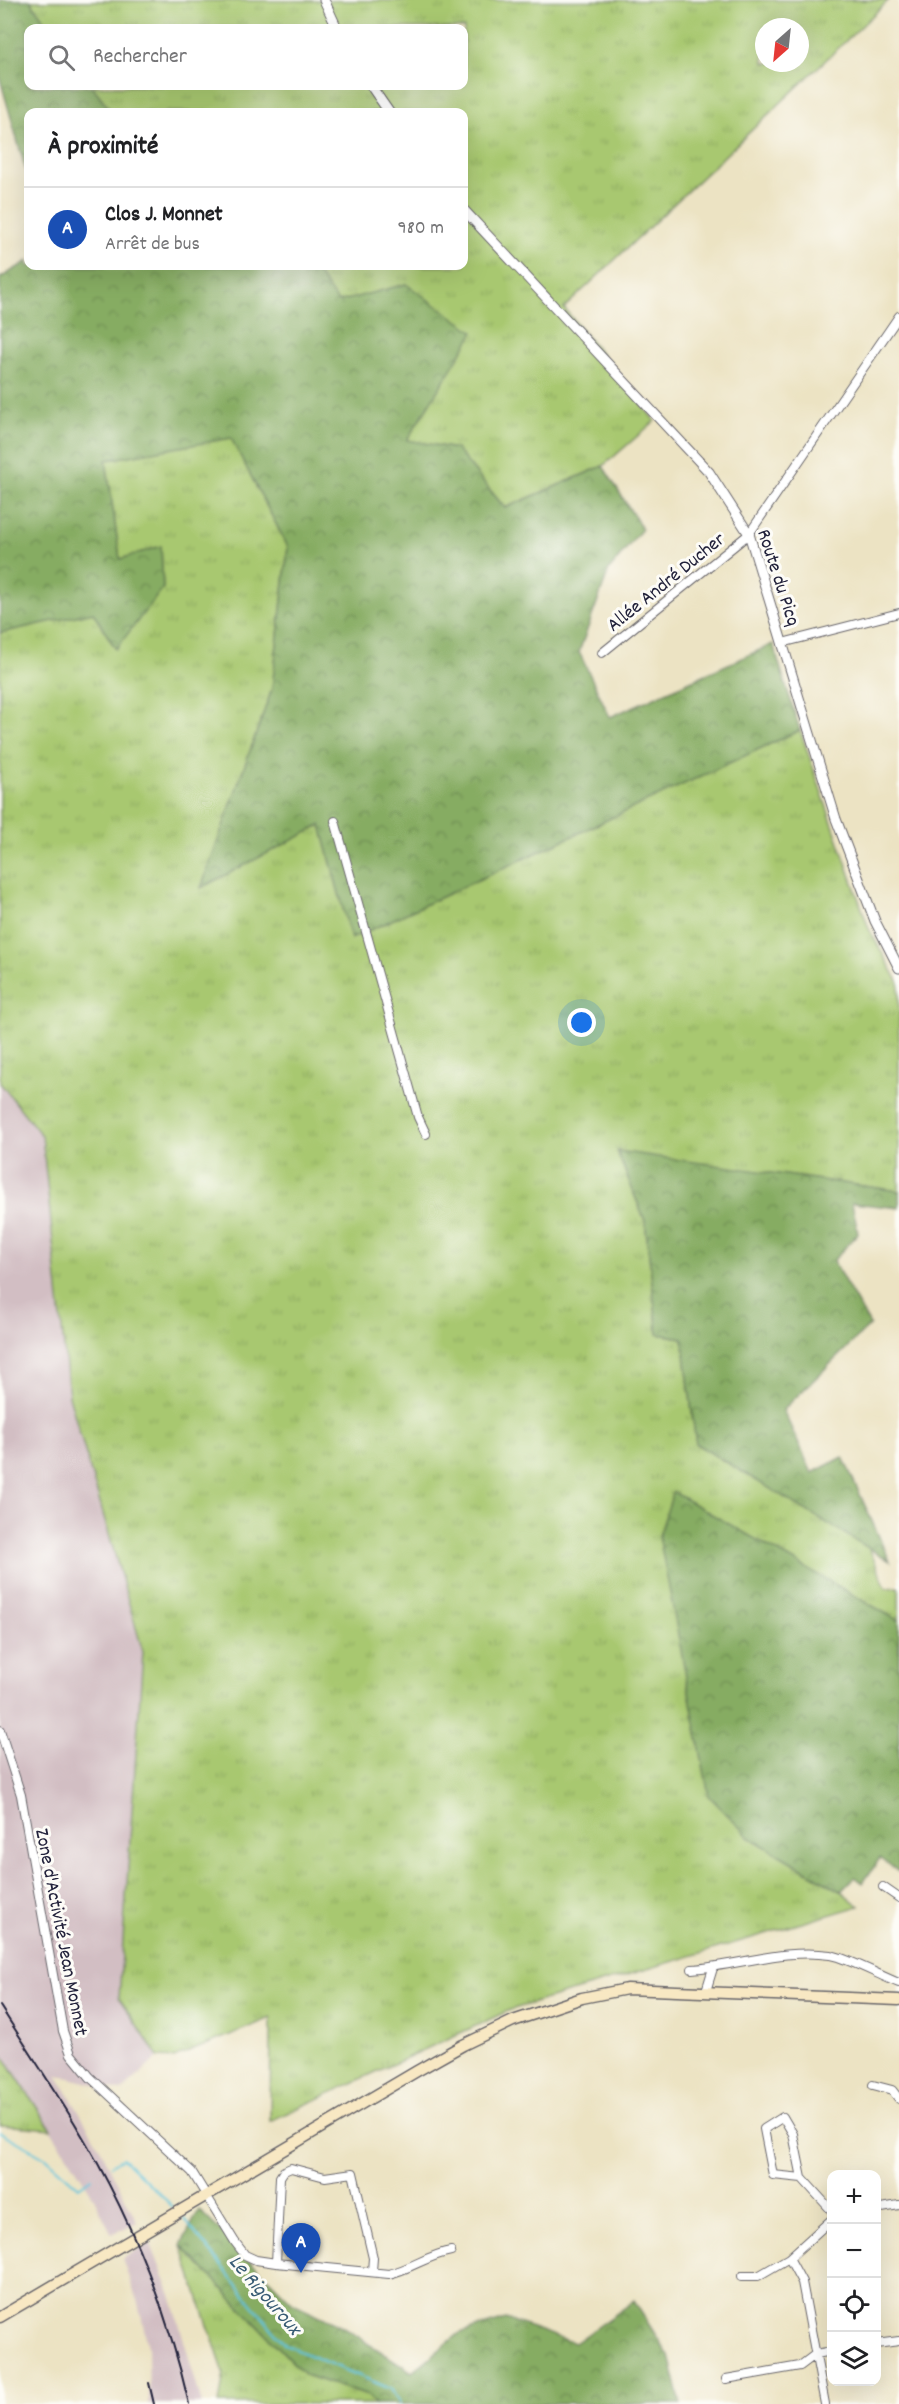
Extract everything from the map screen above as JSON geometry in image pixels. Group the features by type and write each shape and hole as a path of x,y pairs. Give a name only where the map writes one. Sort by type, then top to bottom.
{"main road":[{"path":"0,2317 426,2066 513,2021 582,1998 627,1989 899,2000"}],"street":[{"path":"324,0 335,24"},
{"path":"374,90 386,108"},
{"name":"Route du Picq","path":"468,214 709,472 749,534 847,849 875,921 899,968"},
{"name":"Allée André Ducher","path":"602,653 749,534 899,316"},
{"path":"782,643 899,613"},
{"path":"335,821 418,1117 426,1134"},
{"name":"Zone d'Activité Jean Monnet","path":"0,1730 21,1796 63,2031 71,2054 90,2077 192,2172 245,2255 256,2260 276,2263 389,2274 405,2270 437,2253 451,2251"},
{"path":"884,1887 899,1898"},
{"path":"692,1969 713,1968 791,1953 832,1955 899,1983"},
{"path":"706,1991 713,1968"},
{"path":"873,2085 892,2090 899,2099"},
{"path":"802,2178 773,2175 764,2129 783,2117 793,2134 802,2178 827,2206"},
{"path":"276,2263 280,2177 284,2171 291,2168 325,2177 353,2173 373,2258 372,2271"},
{"path":"881,2208 899,2205"},
{"path":"742,2276 758,2276 789,2258 827,2223"},
{"path":"789,2258 802,2282 825,2404"},
{"path":"881,2343 899,2341"},
{"path":"726,2379 800,2366 816,2354 827,2352"}],"shaded area":[{"path":"0,1083 42,1136 69,1396 143,1652 119,1998 158,2057 122,2091 57,2075 98,2144 137,2222 112,2234 89,2189 0,2051"},
{"path":"150,2242 171,2295 202,2404 149,2404 148,2346 138,2303 122,2259"}],"green space":[{"path":"0,0 30,0 47,24 24,24 24,90 95,90 109,108 24,108 24,164 0,79"},
{"path":"889,0 564,308 655,421 603,466 505,508 456,449 407,440 406,284 338,302 315,270 468,270 468,108 109,108 95,90 468,90 468,24 47,24 29,1"},
{"path":"24,263 24,270 315,270 338,302 406,284 474,332 407,440 456,449 505,508 603,466 642,529 609,570 579,652 610,717 773,644 800,730 351,939 321,825 201,888 272,689 288,547 231,438 106,460 120,559 161,546 163,588 116,649 93,612 0,633 0,278"},
{"path":"231,438 288,547 272,689 202,887 321,825 351,939 800,730 869,929 899,983 899,1191 617,1152 645,1221 658,1334 683,1338 696,1444 869,1548 886,1588 899,1587 899,1621 674,1493 659,1536 749,1837 841,1891 859,1906 510,2010 270,2121 271,2018 174,2058 158,2057 119,1998 143,1652 69,1396 42,1136 0,1083 0,633 93,612 115,648 163,588 161,547 120,560 106,460"},
{"path":"617,1151 899,1191 899,1208 852,1203 858,1233 833,1261 870,1325 783,1410 812,1473 843,1457 890,1561 696,1444 683,1338 658,1334 645,1221"},
{"path":"673,1492 899,1621 899,1872 880,1858 863,1883 855,1877 841,1891 749,1837 709,1796 659,1536"},
{"path":"0,2051 51,2129 0,2125"},
{"path":"199,2210 293,2303 345,2328 412,2372 460,2333 506,2319 575,2343 634,2301 669,2356 681,2404 375,2404 368,2396 305,2375 181,2245"},
{"path":"181,2245 305,2375 368,2396 375,2404 219,2404 224,2373"}],"waterway":[{"name":"Le Rigouroux","path":"0,2132 46,2158 79,2187 91,2178"},
{"name":"Le Rigouroux","path":"111,2165 123,2158 173,2207"},
{"name":"Le Rigouroux","path":"184,2219 285,2345 391,2389 400,2404"}],"railway":[{"path":"0,2006 74,2122 128,2223 169,2330 189,2404"},
{"path":"149,2383 154,2404"}],"place":[{"name":"Clos J. Monnet","path":"301,2273"}]}
